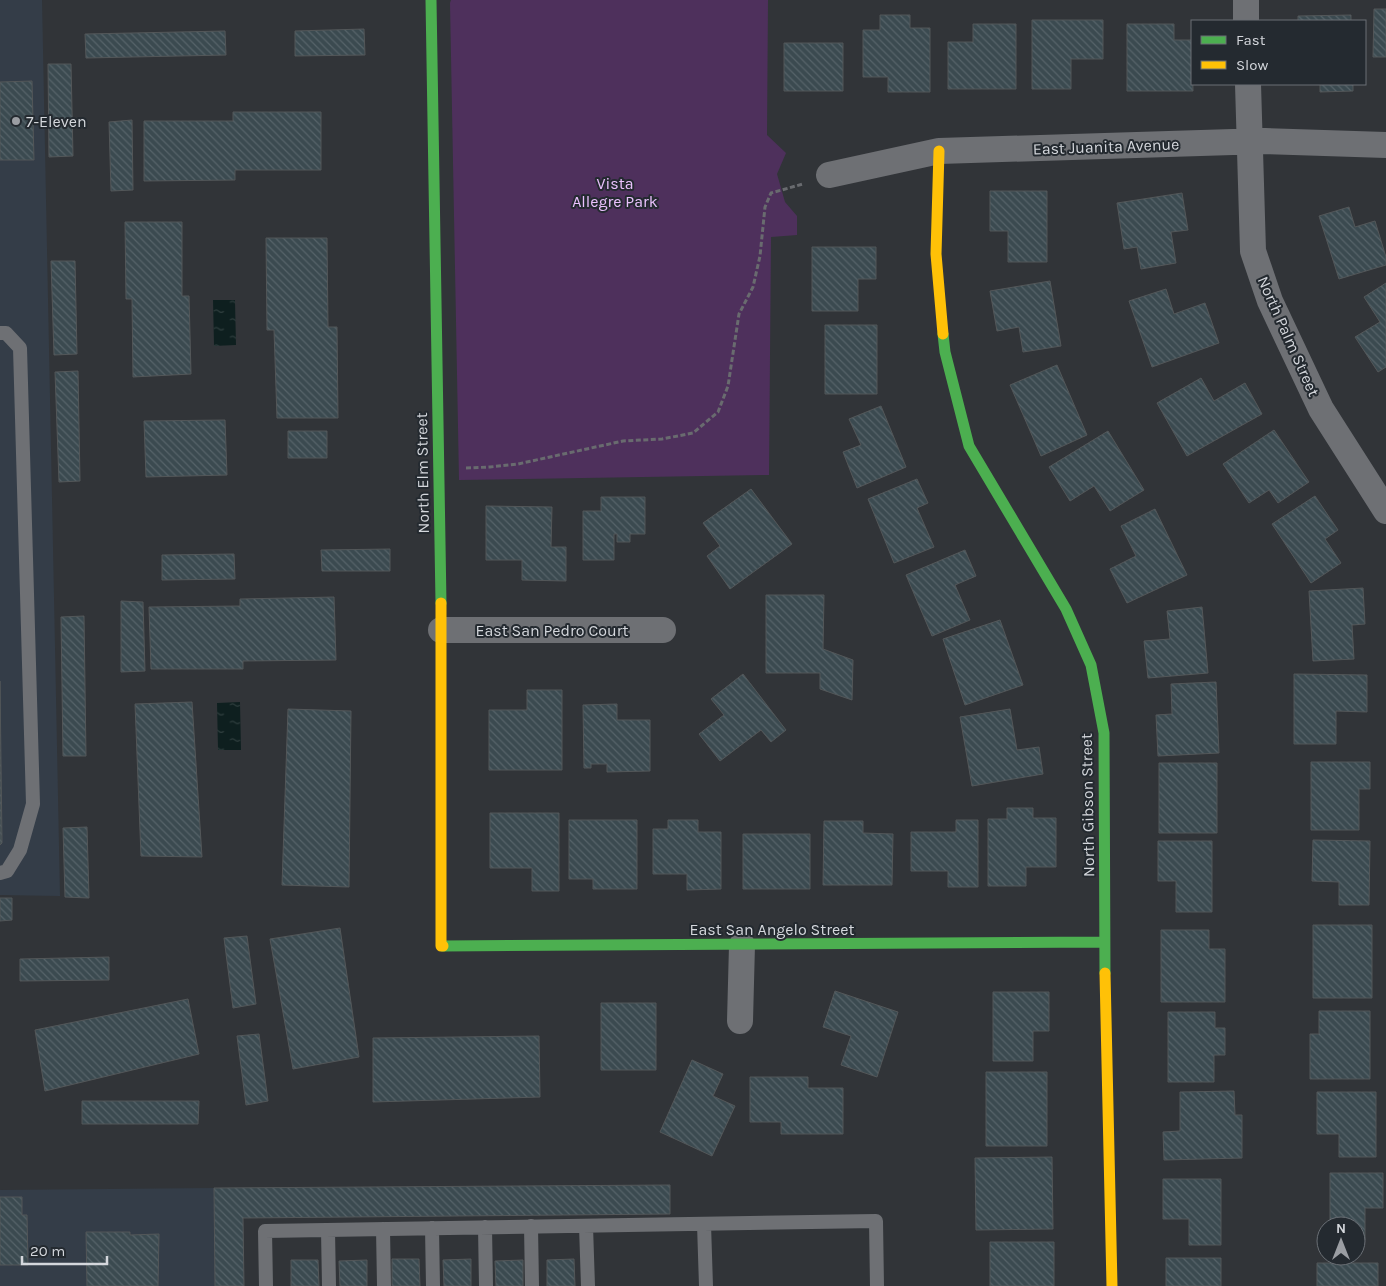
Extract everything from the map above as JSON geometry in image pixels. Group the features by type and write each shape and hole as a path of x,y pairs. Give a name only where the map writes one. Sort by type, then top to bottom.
{"street":[{"name":"North Elm Street","path":"431,0 441,630 441,946"},
{"path":"1246,0 1246,20"},
{"name":"North Palm Street","path":"1248,85 1253,251 1270,302 1321,409 1386,511"},
{"name":"East Juanita Avenue","path":"829,174 939,151 1265,141 1386,145"},
{"name":"North Gibson Street","path":"939,151 936,254 945,352 969,446 1066,609 1091,665 1104,733 1104,942 1112,1286"},
{"name":"East San Pedro Court","path":"441,630 663,630"},
{"name":"East San Angelo Street","path":"441,946 1104,942"},
{"path":"740,1021 742,945"}],"lane":[{"path":"0,333 6,333 20,348 33,804 20,850 7,871 0,873"},
{"path":"266,1286 265,1231 876,1221 877,1286"},
{"path":"704,1224 706,1286"},
{"path":"531,1226 532,1286"},
{"path":"586,1226 588,1286"},
{"path":"486,1227 486,1286"},
{"path":"432,1228 433,1286"},
{"path":"383,1229 384,1286"},
{"path":"328,1230 329,1286"}],"path":[{"path":"438,468 490,467 518,464 623,441 662,439 693,433 718,412 728,386 739,314 753,287 760,256 765,208 771,193 829,174"}],"shaded area":[{"path":"0,0 42,0 60,896 0,895"},
{"path":"214,1188 215,1286 0,1286 0,1190"}],"green space":[{"name":"Vista Allegre Park","path":"451,0 768,0 767,135 786,153 777,174 785,202 797,216 797,235 771,237 769,475 459,480"}],"water":[{"path":"213,300 235,300 236,345 214,346"},
{"path":"240,702 241,750 218,750 217,703"}],"building":[{"path":"1374,9 1386,9 1386,57 1373,57"},
{"path":"880,15 910,15 910,28 930,28 930,92 888,92 888,77 863,77 863,30 880,30"},
{"path":"1351,15 1351,20 1298,20 1298,16"},
{"path":"1032,20 1103,20 1103,59 1071,59 1071,89 1032,89"},
{"path":"973,24 1016,24 1016,89 948,89 948,42 973,42"},
{"path":"1127,24 1174,24 1174,40 1191,40 1191,85 1193,85 1193,91 1127,91"},
{"path":"364,29 365,55 295,56 295,31"},
{"path":"225,31 226,55 86,58 85,34"},
{"path":"784,43 843,43 843,91 784,91"},
{"path":"48,64 71,64 73,156 49,157"},
{"name":"7-Eleven","path":"32,81 34,160 0,160 0,82"},
{"path":"1320,85 1353,85 1353,91 1320,92"},
{"path":"233,112 321,112 321,170 235,170 235,180 144,181 144,121 233,121"},
{"path":"132,120 133,190 111,191 109,122"},
{"path":"990,191 1047,191 1047,262 1008,262 1008,231 990,231"},
{"path":"1182,193 1188,230 1171,232 1176,263 1141,269 1137,247 1124,249 1117,203"},
{"path":"1349,207 1355,227 1375,221 1386,257 1386,265 1339,279 1319,216"},
{"path":"125,222 182,222 182,296 189,296 191,374 133,377 132,299 126,299"},
{"path":"266,238 327,238 328,327 337,327 338,418 277,418 274,330 267,330"},
{"path":"812,247 876,247 876,279 858,279 858,311 812,311"},
{"path":"51,261 75,261 77,354 54,355"},
{"path":"1050,281 1061,346 1023,352 1019,327 997,331 990,291"},
{"path":"1386,283 1386,367 1378,372 1355,337 1380,322 1364,297"},
{"path":"1166,289 1174,314 1205,303 1219,343 1152,367 1129,301"},
{"path":"825,325 877,325 877,394 825,394"},
{"path":"1057,365 1087,435 1041,456 1010,385"},
{"path":"78,371 80,481 59,482 55,372"},
{"path":"1201,378 1214,401 1245,383 1262,414 1187,456 1157,403"},
{"path":"881,406 906,467 857,488 843,452 861,445 849,419"},
{"path":"225,420 227,475 146,477 144,421"},
{"path":"1274,430 1309,482 1278,503 1269,490 1249,503 1223,464"},
{"path":"288,431 327,431 327,458 288,458"},
{"path":"1108,431 1144,490 1110,511 1094,486 1070,501 1049,467"},
{"path":"917,479 928,503 917,508 934,547 894,563 868,499"},
{"path":"751,489 792,544 730,589 707,556 720,546 703,523"},
{"path":"1315,496 1338,530 1325,539 1341,563 1311,583 1272,524"},
{"path":"601,497 645,497 645,534 630,534 630,542 617,542 617,534 614,534 614,560 583,560 583,511 601,511"},
{"path":"486,506 552,507 551,547 566,547 566,581 522,580 522,560 486,560"},
{"path":"1155,509 1187,575 1127,603 1110,569 1136,556 1121,526"},
{"path":"390,549 390,571 322,571 321,550"},
{"path":"965,550 976,576 955,585 970,620 932,636 906,575"},
{"path":"234,554 235,579 162,580 162,555"},
{"path":"1363,588 1365,624 1352,625 1354,659 1313,661 1309,591"},
{"path":"766,595 824,595 823,649 853,660 852,700 820,689 820,673 766,673"},
{"path":"334,597 336,660 243,661 243,669 151,669 149,607 240,606 240,599"},
{"path":"121,601 143,602 145,671 121,672"},
{"path":"1202,607 1208,673 1148,678 1144,641 1170,639 1167,611"},
{"path":"84,616 86,756 63,756 61,617"},
{"path":"1000,620 1023,685 965,705 943,639"},
{"path":"743,674 786,730 771,742 761,730 720,761 699,734 724,715 711,699"},
{"path":"1294,674 1367,675 1367,712 1336,711 1336,744 1294,744"},
{"path":"0,681 2,843 0,845"},
{"path":"1216,682 1219,753 1158,756 1156,715 1172,714 1171,684"},
{"path":"527,690 562,690 562,770 489,770 489,710 527,710"},
{"path":"192,702 202,857 141,856 135,704"},
{"path":"617,704 617,720 650,720 650,771 607,772 607,764 591,764 591,768 584,768 583,705"},
{"path":"288,709 351,711 349,887 282,885"},
{"path":"1010,709 1017,750 1039,747 1043,774 972,786 960,717"},
{"path":"1311,762 1370,762 1370,789 1359,789 1359,830 1311,830"},
{"path":"1159,763 1217,763 1217,833 1159,833"},
{"path":"1007,808 1033,808 1033,818 1056,818 1056,867 1026,867 1026,886 988,886 988,819 1007,819"},
{"path":"490,813 559,813 559,891 532,891 532,868 490,868"},
{"path":"569,820 637,820 637,889 593,889 593,879 569,879"},
{"path":"668,820 698,820 698,832 721,832 721,889 687,890 687,874 653,874 653,829 668,829"},
{"path":"956,820 978,820 978,887 948,887 948,871 911,871 911,832 956,832"},
{"path":"824,821 863,821 863,833 893,834 892,885 823,885"},
{"path":"87,827 89,898 65,897 63,828"},
{"path":"743,834 810,834 810,889 743,889"},
{"path":"1313,840 1370,841 1369,905 1339,905 1339,882 1312,881"},
{"path":"1158,841 1212,841 1212,912 1176,912 1176,881 1158,881"},
{"path":"0,898 12,898 12,920 0,921"},
{"path":"1313,925 1372,925 1372,998 1313,998"},
{"path":"340,928 359,1057 293,1069 270,939"},
{"path":"1161,930 1209,930 1209,949 1225,949 1225,1002 1161,1002"},
{"path":"247,936 256,1004 233,1008 224,938"},
{"path":"109,957 109,980 20,981 20,959"},
{"path":"835,991 898,1012 877,1077 841,1065 851,1036 823,1027"},
{"path":"993,992 1049,992 1049,1031 1033,1031 1033,1061 993,1061"},
{"path":"188,999 199,1054 45,1091 35,1030"},
{"path":"601,1003 656,1003 656,1070 601,1070"},
{"path":"1319,1011 1370,1011 1370,1079 1310,1079 1310,1034 1319,1034"},
{"path":"1168,1012 1215,1012 1215,1028 1225,1028 1225,1055 1214,1055 1214,1082 1168,1082"},
{"path":"259,1034 268,1101 246,1105 237,1036"},
{"path":"539,1036 540,1097 373,1102 373,1038"},
{"path":"692,1060 723,1074 713,1096 735,1106 712,1156 660,1132"},
{"path":"986,1072 1047,1072 1047,1146 986,1146"},
{"path":"750,1077 808,1077 808,1088 843,1088 843,1134 781,1134 781,1122 750,1122"},
{"path":"1234,1091 1235,1115 1242,1115 1242,1158 1164,1160 1163,1132 1180,1131 1180,1092"},
{"path":"1317,1092 1376,1092 1376,1157 1339,1157 1339,1134 1317,1134"},
{"path":"82,1101 199,1101 198,1124 82,1124"},
{"path":"1052,1157 1053,1229 976,1230 975,1158"},
{"path":"1330,1173 1383,1173 1383,1208 1365,1208 1365,1216 1330,1216"},
{"path":"1163,1179 1221,1179 1221,1245 1189,1245 1189,1219 1163,1219"},
{"path":"670,1185 670,1214 243,1218 244,1286 215,1286 214,1188"},
{"path":"0,1197 22,1197 22,1215 27,1215 28,1265 0,1265"},
{"path":"86,1232 130,1232 130,1235 159,1234 158,1286 87,1286"},
{"path":"990,1242 1054,1242 1054,1286 990,1286"},
{"path":"1166,1258 1221,1258 1221,1286 1166,1286"},
{"path":"392,1259 419,1259 420,1286 392,1286"},
{"path":"471,1259 471,1286 444,1286 443,1260"},
{"path":"574,1259 575,1286 547,1286 547,1260"},
{"path":"291,1260 318,1260 319,1286 291,1286"},
{"path":"367,1260 367,1286 340,1286 339,1261"},
{"path":"523,1260 523,1286 496,1286 495,1261"},
{"path":"1366,1263 1378,1263 1378,1286 1317,1286 1317,1266 1366,1266"}],"traffic: fast":[{"path":"431,0 441,603"},
{"path":"943,334 945,352 969,446 1066,609 1091,665 1104,733 1105,973"},
{"path":"443,946 1104,942"}],"traffic: slow":[{"path":"939,151 936,254 943,334"},
{"path":"441,603 441,946 443,946"},
{"path":"1105,973 1112,1286"}],"place":[{"name":"7-Eleven","path":"16,121"}]}
